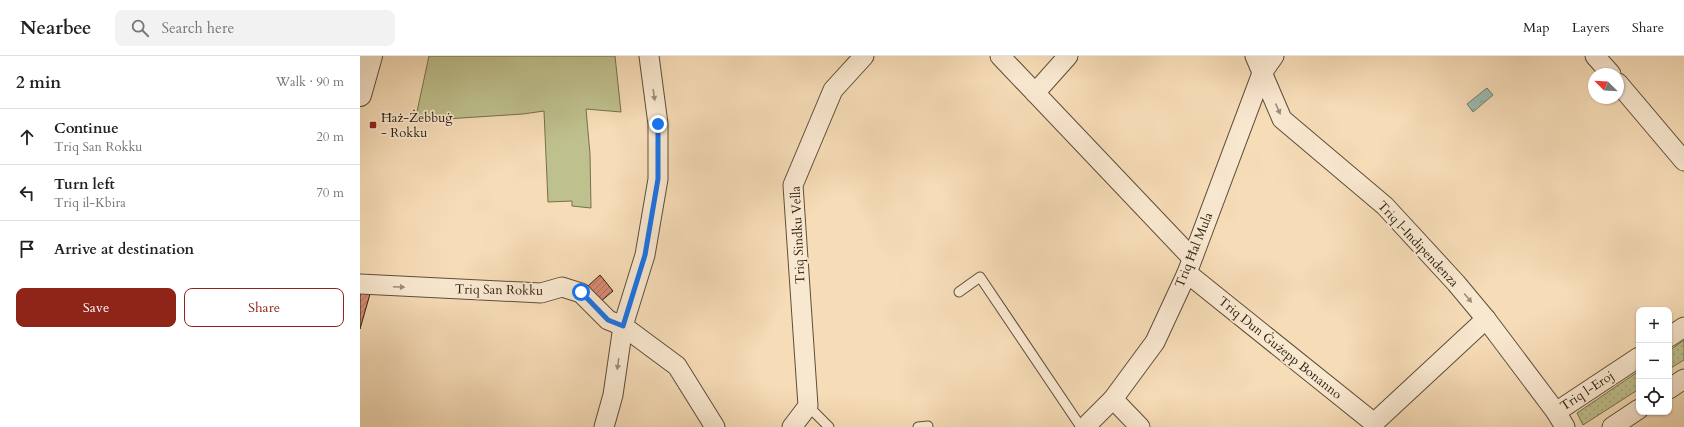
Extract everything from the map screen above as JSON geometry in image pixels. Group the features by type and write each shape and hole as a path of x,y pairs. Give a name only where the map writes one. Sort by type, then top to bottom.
{"street":[{"path":"360,95 371,56"},
{"path":"604,427 613,395 623,326 645,255 658,179 658,124 649,56"},
{"name":"Triq Sindku Vella","path":"808,406 793,185 833,90 864,56"},
{"name":"Triq Dun Ġużepp Bonanno","path":"1000,56 1190,266 1374,425"},
{"path":"1035,93 1068,56"},
{"name":"Triq Ħal Mula","path":"1085,427 1113,399 1155,342 1190,266 1259,65 1274,56"},
{"path":"1596,56 1606,68"},
{"name":"Triq l-Indipendenza","path":"1259,65 1282,119 1386,206 1456,283 1486,319 1560,419"},
{"path":"1624,90 1684,162"},
{"name":"Triq San Rokku","path":"360,284 541,293 562,286 581,292 608,320 623,326 677,366 715,427"},
{"path":"1374,425 1486,319"},
{"path":"1672,335 1684,327"},
{"name":"Triq l-Eroj","path":"1560,419 1636,359"},
{"path":"1672,387 1684,379"},
{"path":"1113,399 1140,427"},
{"path":"792,427 808,406"},
{"path":"1612,427 1636,411"}],"lane":[{"path":"959,292 980,277 1080,427"},
{"path":"808,406 829,427"},
{"path":"918,427 928,426"}],"green space":[{"path":"429,56 615,56 621,112 586,109 590,154 591,208 572,206 572,201 548,202 544,111 523,114 415,121"},
{"path":"1684,340 1684,360 1672,367 1672,349"},
{"path":"1636,373 1636,391 1583,425 1577,413"}],"water":[{"path":"1487,88 1493,95 1473,112 1467,104"}],"building":[{"path":"600,275 613,291 600,302 587,287"},
{"path":"360,292 370,294 360,329"}],"place":[{"name":"Ħaż-Żebbuġ - Rokku","path":"373,125"}],"route":[{"path":"581,292 608,320 623,326 645,255 658,179 658,124"}]}
